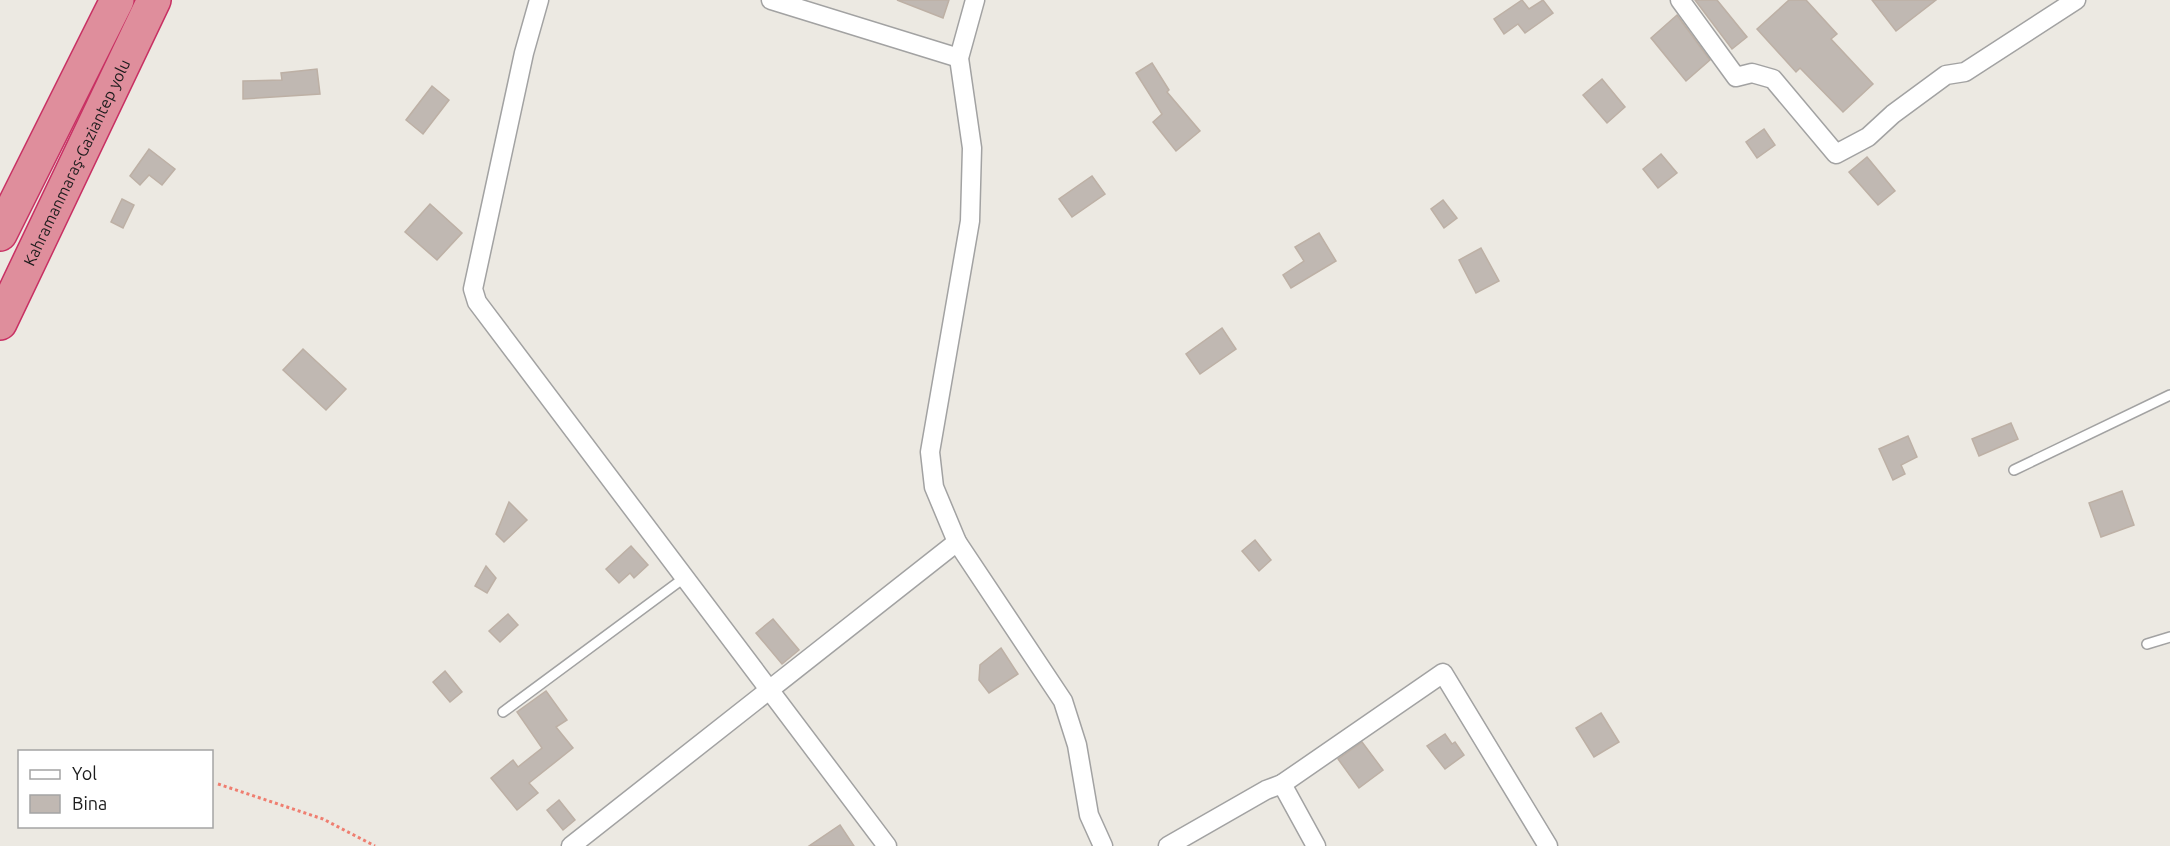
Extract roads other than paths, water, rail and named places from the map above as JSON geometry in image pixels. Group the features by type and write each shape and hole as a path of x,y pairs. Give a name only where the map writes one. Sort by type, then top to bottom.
{"highway":[{"path":"0,234 117,0"},
{"name":"Kahramanmaraş-Gaziantep yolu","path":"0,323 154,0"}],"street":[{"path":"539,0 524,53 473,289 477,302 886,846"},
{"path":"771,0 959,58"},
{"path":"975,0 959,58 972,148 970,221 930,452 934,487 957,542 1063,701 1077,746 1089,815 1103,846"},
{"path":"1680,0 1736,77 1752,73 1773,79 1836,154 1868,137 1893,114 1946,75 1965,72 2076,0"},
{"path":"571,846 957,542"},
{"path":"1168,846 1266,790 1282,784 1443,673 1548,846"},
{"path":"1282,784 1316,846"}],"lane":[{"path":"2014,470 2170,395"},
{"path":"503,712 684,578"},
{"path":"2147,644 2170,637"}]}
